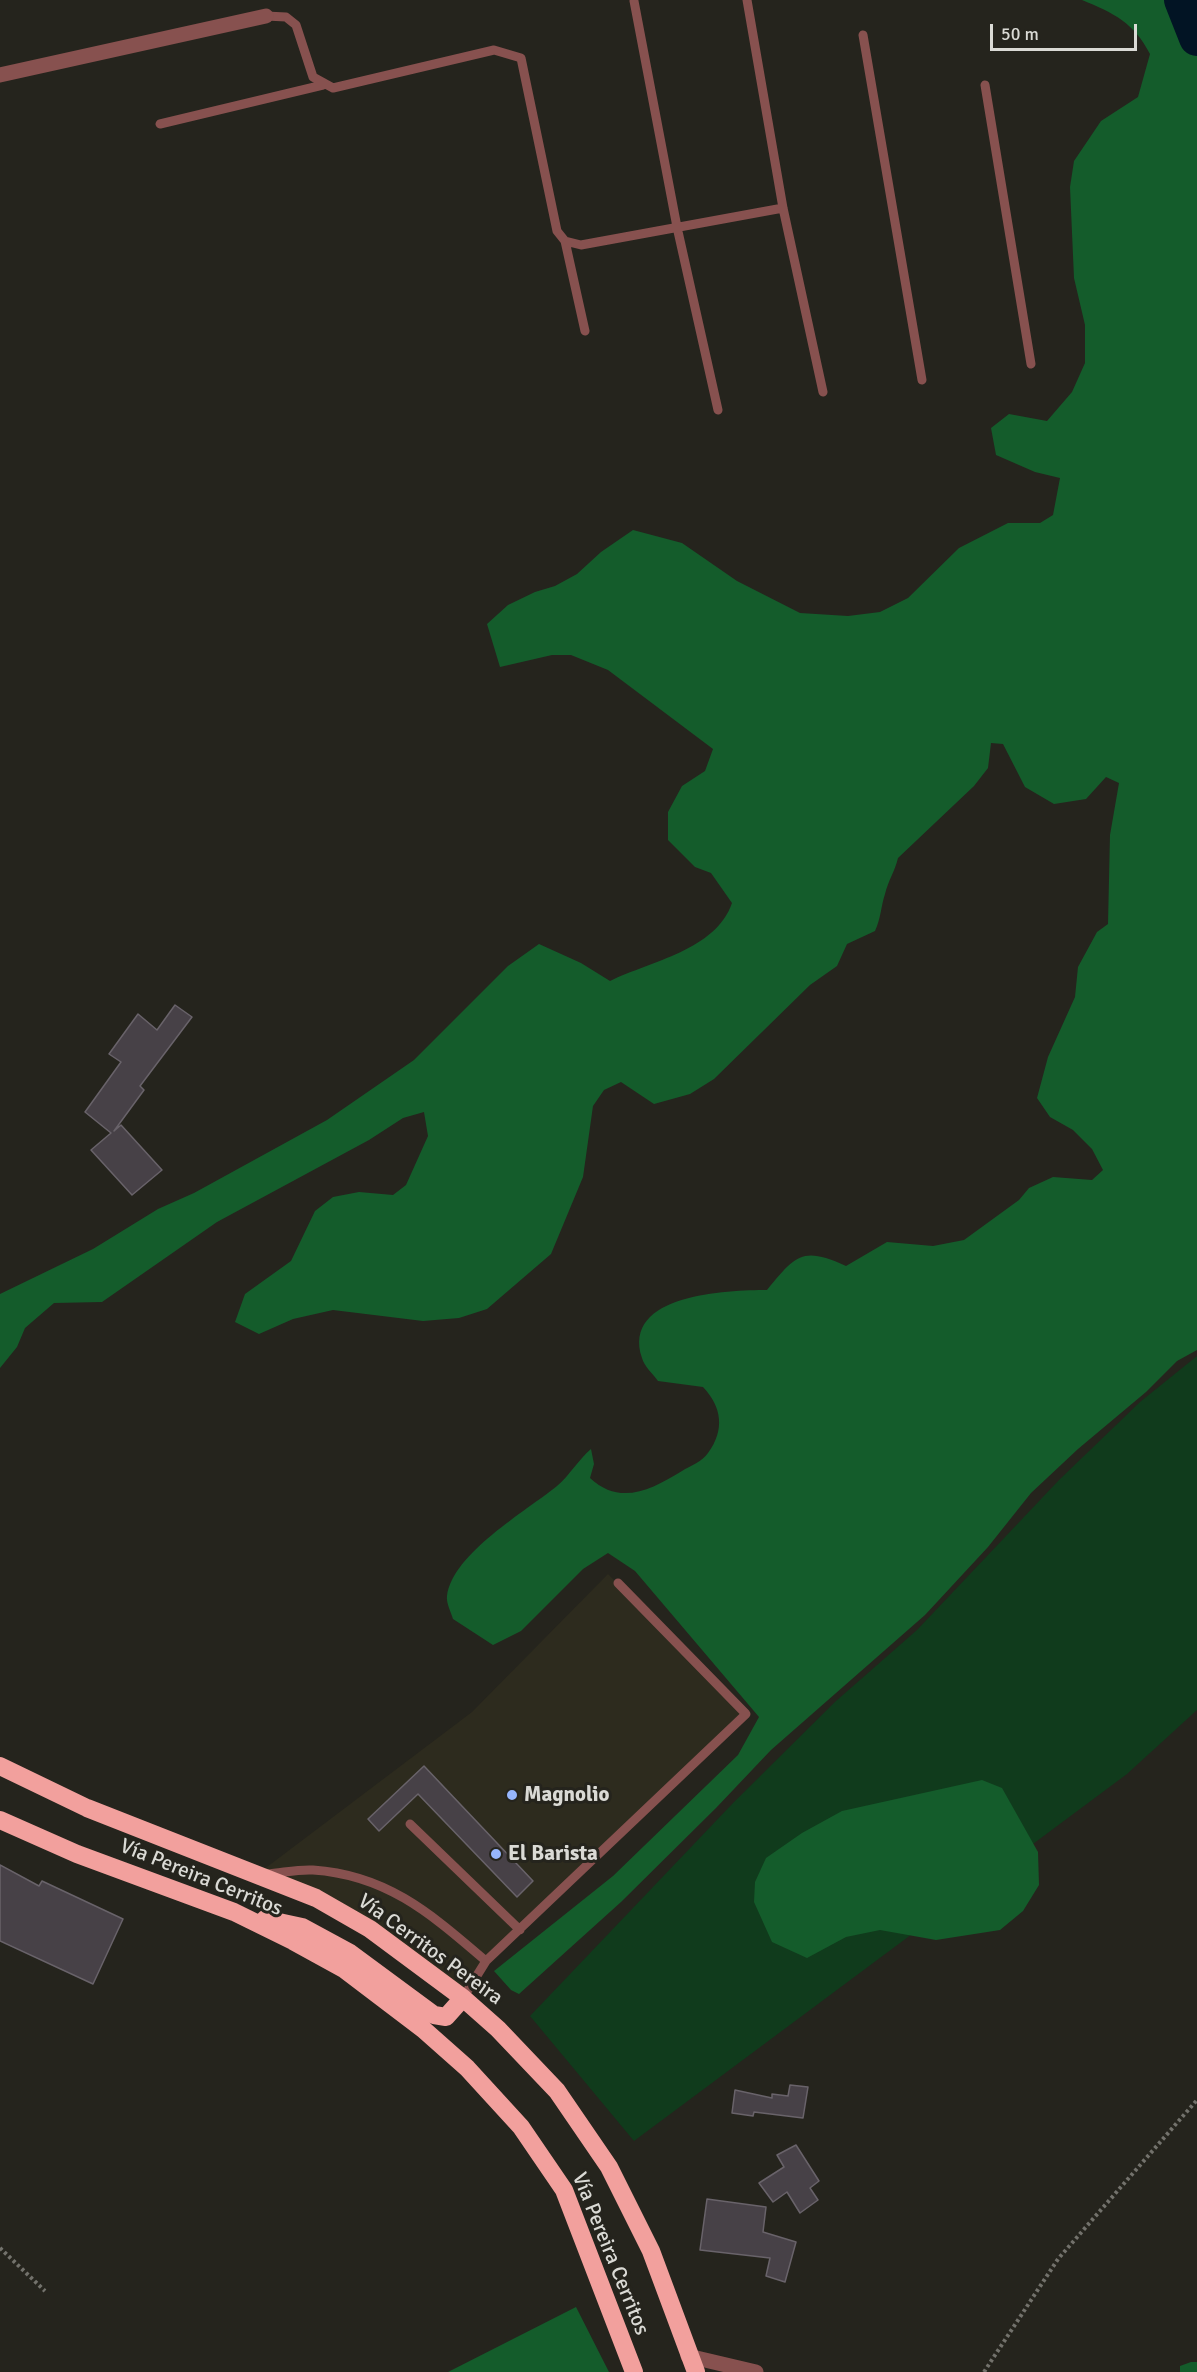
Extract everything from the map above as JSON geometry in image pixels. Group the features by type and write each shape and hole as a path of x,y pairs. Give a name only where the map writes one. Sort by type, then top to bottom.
{"highway":[{"name":"Vía Cerritos Pereira","path":"0,1766 87,1808 255,1876 316,1898 370,1929 464,1998 498,2029 557,2091 609,2167 651,2251 692,2364"},
{"name":"Vía Pereira Cerritos","path":"0,1820 78,1854 234,1912 344,1969 397,2009 467,2068 521,2127 564,2190 633,2372"},
{"path":"234,1912 302,1927 350,1953 434,2015 446,2017 464,1998"}],"street":[{"path":"0,75 266,16"},
{"path":"692,2364 756,2372"}],"lane":[{"path":"747,0 783,208 823,392"},
{"path":"634,1 677,227 718,410"},
{"path":"266,16 286,17 296,25 313,76 323,85 333,88 494,50 521,58 558,231 564,241 585,331"},
{"path":"863,35 922,380"},
{"path":"160,124 323,85"},
{"path":"985,85 1031,364"},
{"path":"564,241 581,245 783,208"},
{"path":"464,1998 486,1960 746,1714 618,1583"},
{"path":"410,1824 520,1930"},
{"path":"255,1876 311,1869 343,1874 384,1887 421,1906 486,1960"}],"path":[{"path":"984,2372 1058,2259 1197,2100"},
{"path":"0,2248 45,2291"}],"shaded area":[{"name":"Magnolio","path":"608,1574 746,1714 486,1961 463,1998 370,1929 255,1876 472,1712"}],"green space":[{"path":"1082,0 1195,0 1197,2 1197,1350 1177,1361 1146,1392 1078,1449 1031,1493 988,1547 925,1615 771,1750 621,1902 519,1994 511,1990 494,1971 613,1876 738,1755 759,1717 635,1571 608,1553 583,1569 521,1631 493,1645 453,1619 447,1599 452,1580 462,1564 476,1549 557,1486 591,1449 594,1464 590,1478 601,1487 624,1493 636,1492 659,1484 706,1456 717,1436 719,1427 717,1411 709,1395 703,1387 658,1381 642,1358 640,1337 647,1320 662,1308 704,1295 767,1290 785,1269 801,1257 819,1256 846,1266 887,1242 933,1246 964,1240 1019,1200 1029,1188 1053,1177 1092,1180 1103,1170 1092,1149 1073,1130 1050,1117 1037,1098 1048,1057 1075,997 1078,967 1097,932 1108,924 1110,835 1119,783 1106,777 1086,799 1054,804 1025,787 1003,744 991,743 988,768 974,786 898,858 886,889 875,931 847,944 837,966 810,985 714,1079 690,1094 654,1104 621,1082 604,1090 593,1106 583,1177 551,1254 487,1309 459,1318 423,1321 333,1310 293,1319 259,1334 235,1322 245,1294 291,1261 315,1211 333,1197 359,1192 393,1195 406,1185 428,1136 424,1112 403,1118 369,1140 217,1222 102,1302 54,1303 25,1328 17,1347 0,1368 0,1294 93,1249 158,1209 194,1193 327,1120 414,1060 508,966 539,944 581,963 610,981 697,943 724,919 732,903 711,873 695,867 668,840 668,812 682,786 705,771 713,749 608,670 571,655 552,655 500,667 487,624 508,605 535,592 555,586 577,574 601,552 633,530 682,543 737,581 800,613 848,616 880,612 908,598 959,548 1008,523 1040,523 1053,515 1060,478 1035,472 996,455 991,428 1009,414 1047,421 1072,392 1085,363 1085,325 1074,278 1070,187 1074,161 1101,121 1138,97 1150,54 1137,34 1122,20"},
{"path":"1197,1356 1197,1710 1127,1774 634,2141 530,2016 734,1802 836,1701 917,1630 1059,1480 1140,1402"},
{"path":"982,1780 1002,1788 1038,1852 1039,1885 1023,1911 1000,1930 936,1940 880,1930 846,1937 807,1958 772,1942 754,1902 755,1882 766,1858 802,1833 842,1811"},
{"path":"576,2307 609,2372 448,2372"},
{"path":"1197,2362 1197,2372 1180,2372 1180,2366"}],"building":[{"path":"175,1005 192,1017 140,1086 144,1090 114,1131 121,1125 162,1170 132,1195 91,1150 111,1133 85,1112 121,1062 109,1054 138,1014 157,1030"},
{"path":"424,1766 533,1881 517,1897 418,1794 379,1831 368,1819"},
{"path":"0,1865 39,1886 42,1881 123,1919 93,1984 0,1941"},
{"path":"790,2085 808,2087 803,2118 754,2112 753,2116 732,2113 735,2090 772,2098 772,2094 788,2096"},
{"path":"796,2145 819,2181 810,2188 818,2200 800,2213 787,2192 773,2202 759,2183 784,2167 777,2155"},
{"path":"707,2199 766,2207 763,2232 796,2242 785,2282 766,2276 770,2258 700,2250"}],"waterway":[{"path":"1182,0 1197,38"}],"place":[{"name":"Magnolio","path":"512,1795"},
{"name":"El Barista","path":"496,1854"}]}
